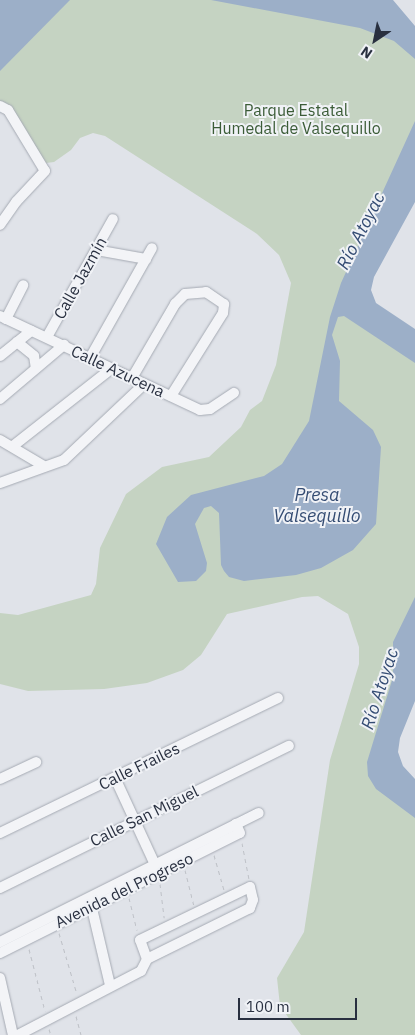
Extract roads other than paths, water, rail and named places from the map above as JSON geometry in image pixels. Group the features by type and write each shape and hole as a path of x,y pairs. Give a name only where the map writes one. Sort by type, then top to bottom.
{"street":[{"path":"0,106 8,110 45,170 16,202 0,225"},
{"name":"Calle Jazmín","path":"47,337 113,219"},
{"path":"90,358 152,248"},
{"path":"96,250 146,259"},
{"path":"3,317 23,285"},
{"path":"132,378 175,304 185,294 206,292 221,301 225,308 171,396"},
{"name":"Calle Azucena","path":"3,317 111,369 205,410 234,393"},
{"path":"0,356 31,331"},
{"path":"17,342 34,356 36,368"},
{"path":"0,399 64,345"},
{"path":"13,446 111,369"},
{"path":"0,482 64,460 144,384"},
{"path":"0,440 44,466"},
{"name":"Calle Frailes","path":"0,833 278,698"},
{"name":"Calle San Miguel","path":"0,888 289,746"},
{"path":"0,779 36,762"},
{"path":"115,778 157,868"},
{"name":"Avenida del Progreso","path":"0,953 56,924 91,901 126,888 157,868 182,862 212,847 259,814"},
{"name":"Avenida del Progreso","path":"0,942 91,901 238,829"},
{"path":"18,1035 47,1021 110,985 141,971 147,958 250,908 253,900 250,887 140,940 147,958"},
{"path":"91,901 110,985"},
{"path":"0,978 13,1035"}],"water":[{"path":"0,0 70,0 0,71"},
{"path":"211,0 393,0 415,26 415,59 394,41 360,28"},
{"name":"Presa Valsequillo","path":"415,121 415,202 374,277 371,290 376,303 415,329 415,363 344,316 338,317 332,335 340,361 339,401 373,430 381,447 376,524 353,550 321,568 296,575 244,581 229,577 224,571 221,565 219,513 211,506 204,508 195,524 207,563 206,571 196,581 178,582 156,544 167,517 191,495 264,476 282,464 309,421 330,317 341,283"},
{"path":"415,597 415,701 400,738 398,752 403,766 415,779 415,818 376,789 368,776 367,762 393,677 393,642"}],"park label":[{"name":"Parque Estatal Humedal de Valsequillo","path":"296,119"}],"water label":[{"name":"Río Atoyac","path":"361,231"},
{"name":"Río Atoyac","path":"380,689"}]}
